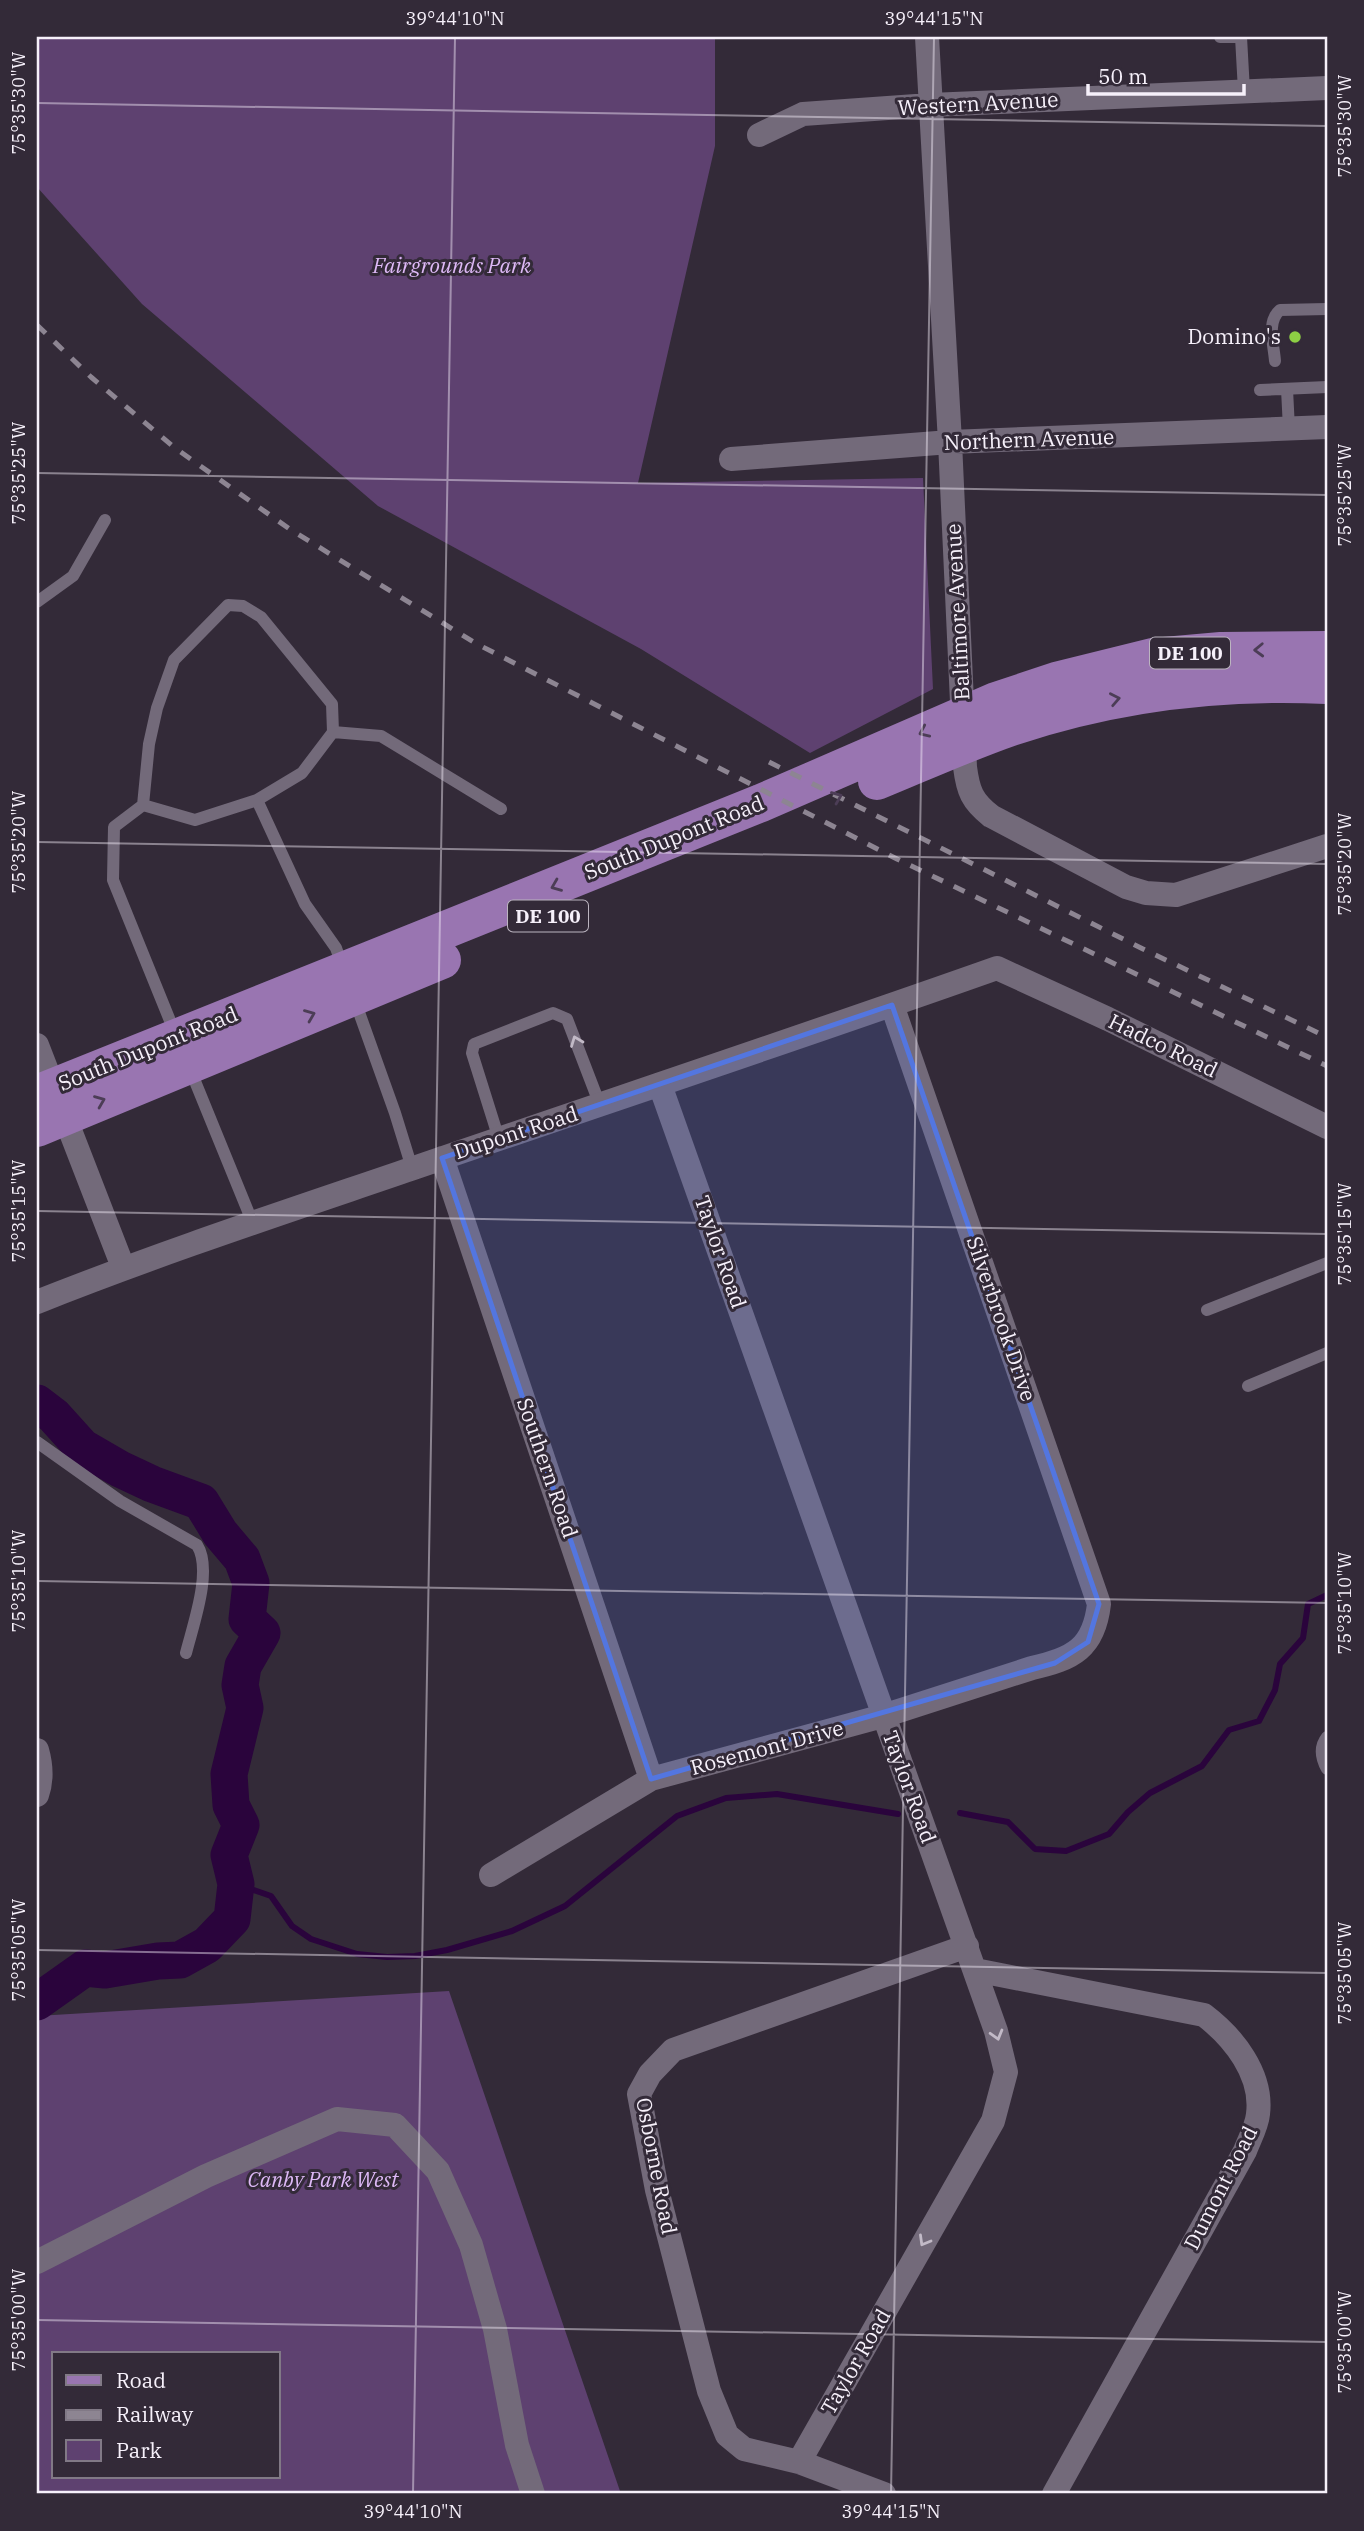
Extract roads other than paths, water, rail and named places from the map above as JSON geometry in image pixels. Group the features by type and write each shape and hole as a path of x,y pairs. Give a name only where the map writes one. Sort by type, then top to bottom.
{"main road":[{"name":"South Dupont Road","path":"37,1128 975,740 1059,696 1153,657 1221,651 1327,650"},
{"name":"South Dupont Road","path":"37,1094 761,803 996,701 1059,696 1115,699 1169,690 1254,684 1327,685"}],"street":[{"name":"Baltimore Avenue","path":"927,37 965,767 968,787 976,804 991,816 1114,881 1146,893 1176,895 1327,846"},
{"name":"Western Avenue","path":"759,135 803,114 930,105 1327,88"},
{"name":"Northern Avenue","path":"731,459 950,442 1327,427"},
{"name":"Dupont Road","path":"37,1302 252,1221 997,968"},
{"name":"Hadco Road","path":"997,968 1108,1019 1327,1127"},
{"name":"Silverbrook Drive","path":"892,1005 1091,1578 1099,1604 1097,1622 1091,1634"},
{"path":"37,1045 123,1268"},
{"name":"Taylor Road","path":"660,1084 967,1946 996,2031 1006,2072 993,2120 799,2462"},
{"name":"Southern Road","path":"442,1158 651,1779"},
{"name":"Rosemont Drive","path":"491,1875 651,1779 883,1716 1055,1663 1075,1653 1088,1642 1091,1634"},
{"path":"37,1750 40,1760 40,1786 37,1795"},
{"name":"Osborne Road","path":"799,2462 744,2449 727,2435 709,2391 657,2190 639,2094 650,2074 673,2050 967,1946"},
{"name":"Dumont Road","path":"975,1970 1204,2015 1223,2030 1244,2057 1255,2084 1258,2115 1245,2151 1054,2494"},
{"path":"37,2262 205,2176 337,2119 395,2125 438,2171 471,2245 495,2329 517,2445 533,2494"},
{"path":"799,2462 884,2494"}],"lane":[{"path":"1220,37 1250,37"},
{"path":"1241,37 1244,91"},
{"path":"1275,361 1272,327 1276,313 1280,310 1327,309"},
{"path":"1260,390 1327,387"},
{"path":"1287,389 1289,429"},
{"path":"37,601 73,576 105,520"},
{"path":"143,805 195,820 257,800 302,774 333,732 332,704 261,617 243,606 228,605 174,660 157,708 149,744 143,805 114,827 113,880 252,1221"},
{"path":"333,732 380,736 501,808"},
{"path":"257,800 304,904 336,948 412,1168"},
{"path":"499,1139 472,1053 474,1044 554,1013 567,1019 600,1105"},
{"path":"1207,1310 1327,1264"},
{"path":"1248,1386 1327,1353"},
{"path":"37,1441 120,1502 197,1545 202,1554 201,1591 186,1653"},
{"path":"1327,1737 1323,1742 1322,1759 1327,1769"}],"waterway":[{"path":"37,1403 54,1416 82,1447 152,1484 201,1502 220,1533 242,1559 251,1583 247,1619 262,1633 243,1666 240,1685 245,1708 229,1774 231,1805 241,1825 229,1855 236,1884 232,1919 207,1945 180,1960 105,1970 85,1968 37,2002"},
{"path":"960,1813 1008,1822 1035,1849 1066,1851 1109,1834 1128,1812 1150,1793 1202,1766 1229,1730 1259,1721 1275,1690 1280,1664 1303,1638 1308,1604 1327,1595"},
{"path":"236,1884 271,1896 292,1926 311,1939 357,1954 415,1956 447,1950 512,1931 565,1906 677,1816 726,1798 777,1794 898,1814"}],"railway":[{"path":"37,325 91,377 175,448 291,530 477,644 897,859 1327,1066"},
{"path":"769,762 1143,949 1327,1037"}],"place":[{"name":"Domino's","path":"1295,337"}],"park label":[{"name":"Fairgrounds Park","path":"452,266"},
{"name":"Canby Park West","path":"323,2180"}]}
